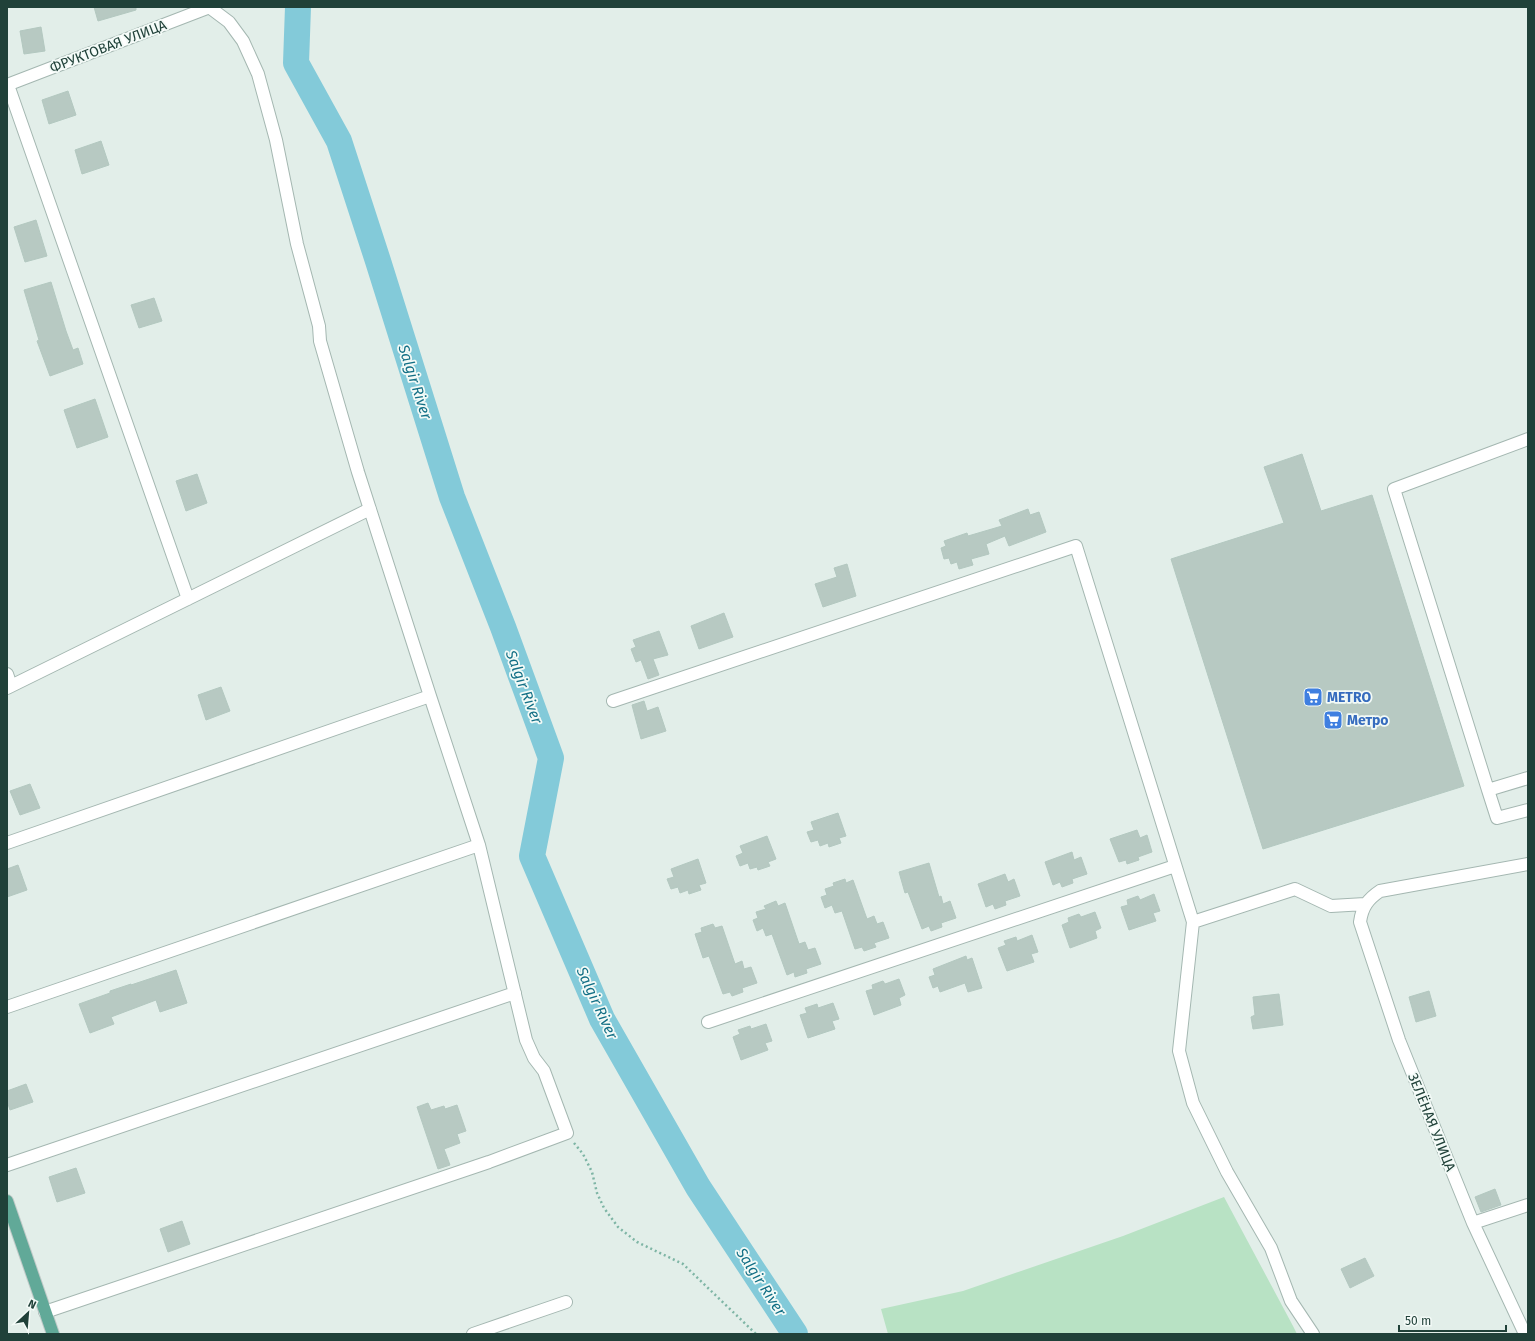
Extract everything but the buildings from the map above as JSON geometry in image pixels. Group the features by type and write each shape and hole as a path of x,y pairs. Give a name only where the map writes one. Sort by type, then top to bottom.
{"main road":[{"path":"7,1201 11,1226 53,1334"}],"street":[{"name":"ФРУКТОВАЯ УЛИЦА","path":"8,85 210,7"},
{"path":"45,1312 490,1162 567,1133 544,1071 534,1058 526,1040 480,845 370,509 320,341 319,326 297,244 276,140 258,74 243,42 229,22 210,7"},
{"path":"8,85 188,599"},
{"path":"1528,439 1394,488 1497,818 1528,810"},
{"path":"7,674 9,687 370,509"},
{"path":"613,701 1076,546 1193,922 1179,1052 1193,1103 1228,1172 1271,1248 1292,1301 1313,1334"},
{"path":"7,843 430,696"},
{"path":"1488,790 1528,778"},
{"path":"7,1007 480,845"},
{"path":"1193,922 1296,889 1331,906 1366,904 1372,896 1380,892 1528,864"},
{"path":"708,1022 1176,866"},
{"name":"ЗЕЛЁНАЯ УЛИЦА","path":"1366,904 1362,912 1360,922 1399,1040 1473,1223 1525,1334"},
{"path":"7,1165 515,993"},
{"path":"1473,1223 1528,1205"},
{"path":"473,1334 566,1302"}],"path":[{"path":"567,1133 583,1154 592,1172 597,1193 604,1208 618,1227 637,1242 683,1264 756,1334"}],"green space":[{"path":"1224,1197 1297,1334 888,1334 881,1309 963,1291 1123,1236"}],"waterway":[{"name":"Salgir River","path":"298,7 296,63 339,141 452,497 503,627 551,758 532,856 602,1019 698,1187 795,1334"}],"place":[{"name":"METRO","path":"1313,697"},
{"name":"Метро","path":"1333,720"}]}
